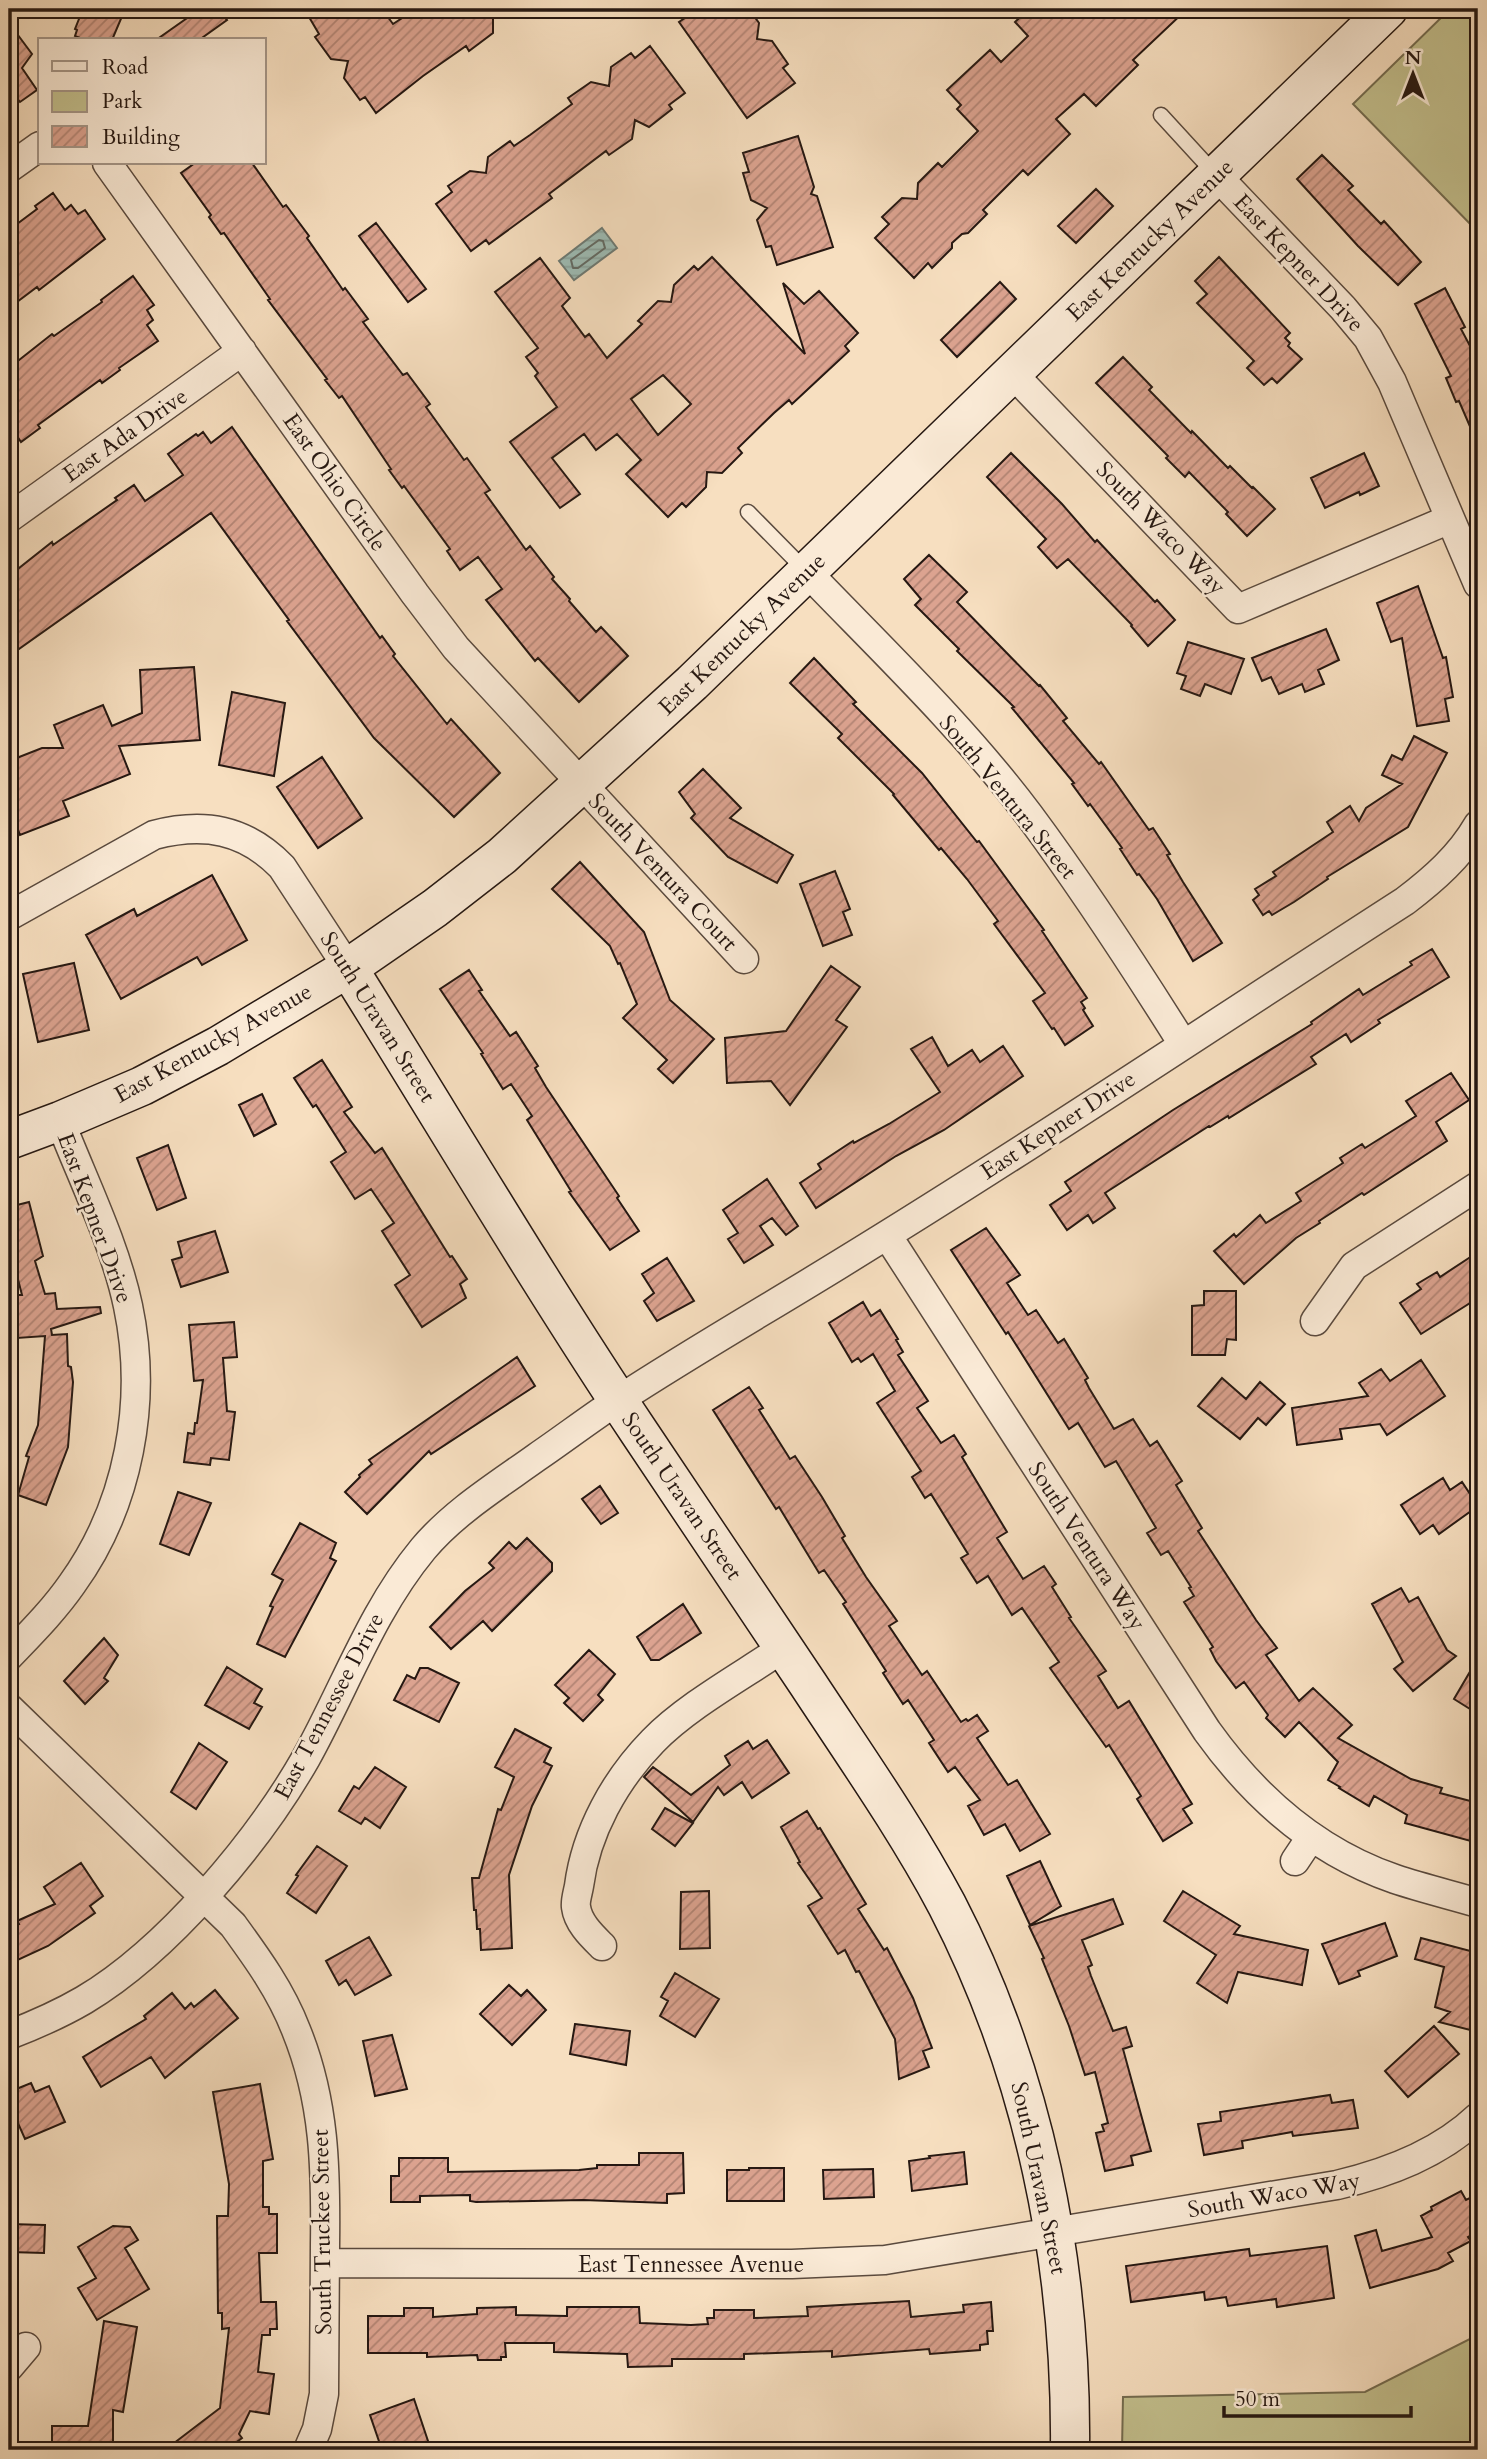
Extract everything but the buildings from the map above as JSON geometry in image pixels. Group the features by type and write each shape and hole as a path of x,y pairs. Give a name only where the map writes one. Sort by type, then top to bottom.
{"street":[{"name":"East Kentucky Avenue","path":"9,1140 142,1086 174,1069 348,968 482,872 583,785 807,572 1388,9"},
{"path":"9,168 38,147"},
{"name":"East Ohio Circle","path":"108,164 456,648 583,785"},
{"name":"East Kepner Drive","path":"1217,176 1343,308 1368,338 1392,383 1478,584"},
{"name":"East Ada Drive","path":"9,518 242,351"},
{"name":"South Waco Way","path":"1011,372 1238,609 1450,519"},
{"name":"South Ventura Street","path":"807,572 941,712 1028,814 1112,932 1183,1044"},
{"name":"South Ventura Court","path":"583,785 744,959"},
{"name":"South Uravan Street","path":"9,916 154,835 178,829 228,832 251,842 282,867 348,968 617,1400 895,1815 948,1908 974,1962 1016,2074 1033,2131 1055,2233 1068,2351 1070,2450"},
{"name":"East Kepner Drive","path":"617,1400 887,1235 1405,901 1436,877 1477,830"},
{"name":"East Kepner Drive","path":"9,1656 72,1585 91,1554 115,1503 130,1450 135,1413 134,1339 128,1303 111,1250 60,1121"},
{"path":"1315,1321 1354,1266 1478,1186"},
{"name":"South Ventura Way","path":"887,1235 1207,1731 1252,1788 1280,1814 1311,1837 1358,1864 1394,1878 1478,1903"},
{"name":"East Tennessee Drive","path":"9,2035 49,2018 96,1992 137,1962 204,1895 268,1817 306,1757 371,1625 392,1589 425,1546 450,1521 478,1499 617,1400"},
{"path":"602,1947 585,1928 576,1908 581,1870 592,1834 608,1800 653,1741 682,1717 783,1648"},
{"name":"South Truckee Street","path":"9,1708 233,1925 279,1993 296,2030 315,2089 323,2130 326,2180 324,2395 317,2429 307,2450"},
{"path":"1295,1861 1311,1837"},
{"name":"South Waco Way","path":"1055,2233 1371,2177 1413,2161 1438,2147 1478,2117"},
{"name":"East Tennessee Avenue","path":"325,2263 839,2263 943,2252 1055,2233"}],"lane":[{"path":"1161,115 1217,176"},
{"path":"748,512 807,572"}],"green space":[{"path":"1450,9 1478,9 1478,232 1353,104"},
{"path":"1478,2330 1478,2450 1122,2450 1123,2397 1365,2392 1472,2338"}],"water":[{"path":"602,228 617,248 574,280 559,261"}]}
